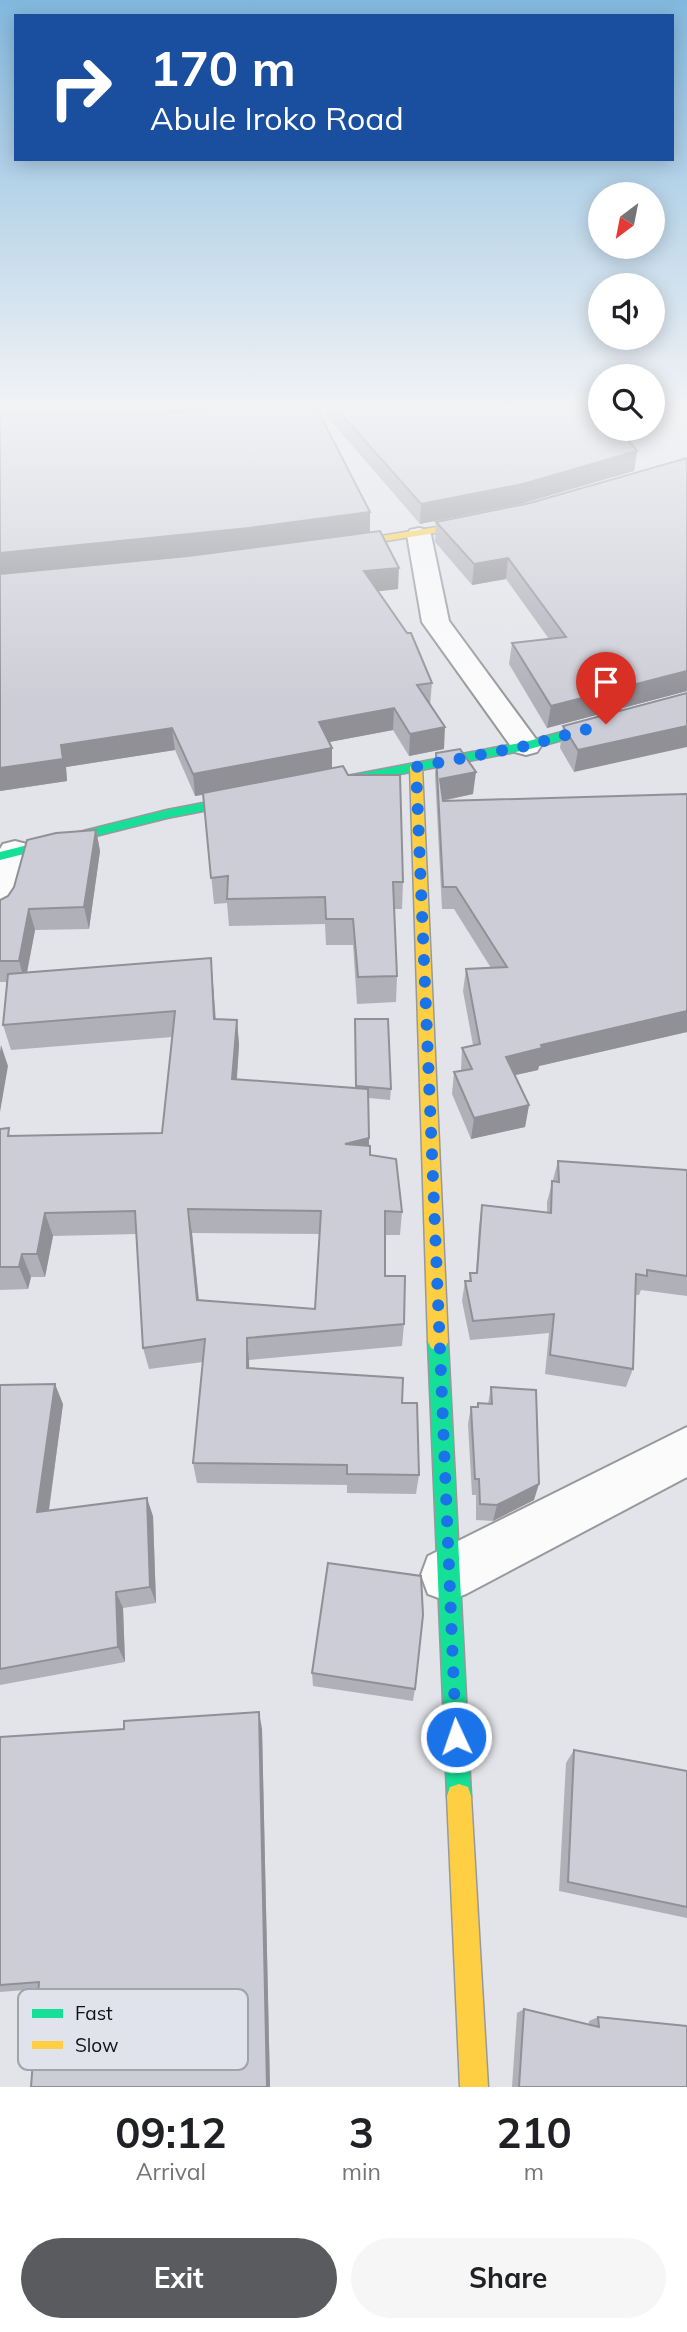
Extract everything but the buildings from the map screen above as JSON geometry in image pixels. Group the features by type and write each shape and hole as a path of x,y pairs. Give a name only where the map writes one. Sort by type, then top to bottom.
{"street":[{"path":"311,550 419,535 505,519"},
{"path":"419,535 436,622 526,746"},
{"path":"310,787 526,746 687,702"},
{"path":"416,767 447,1575 474,2087"},
{"path":"0,908 8,854 167,814 270,794"},
{"path":"447,1575 687,1451"}],"traffic: fast":[{"path":"321,785 526,746 687,702"},
{"path":"0,856 167,814 255,797"},
{"path":"438,1342 459,1796"}],"traffic: slow":[{"path":"331,547 486,522"},
{"path":"416,767 438,1342"},
{"path":"459,1796 474,2087"}],"route":[{"path":"456,1737 446,1547 416,767 526,746 606,724"}]}
